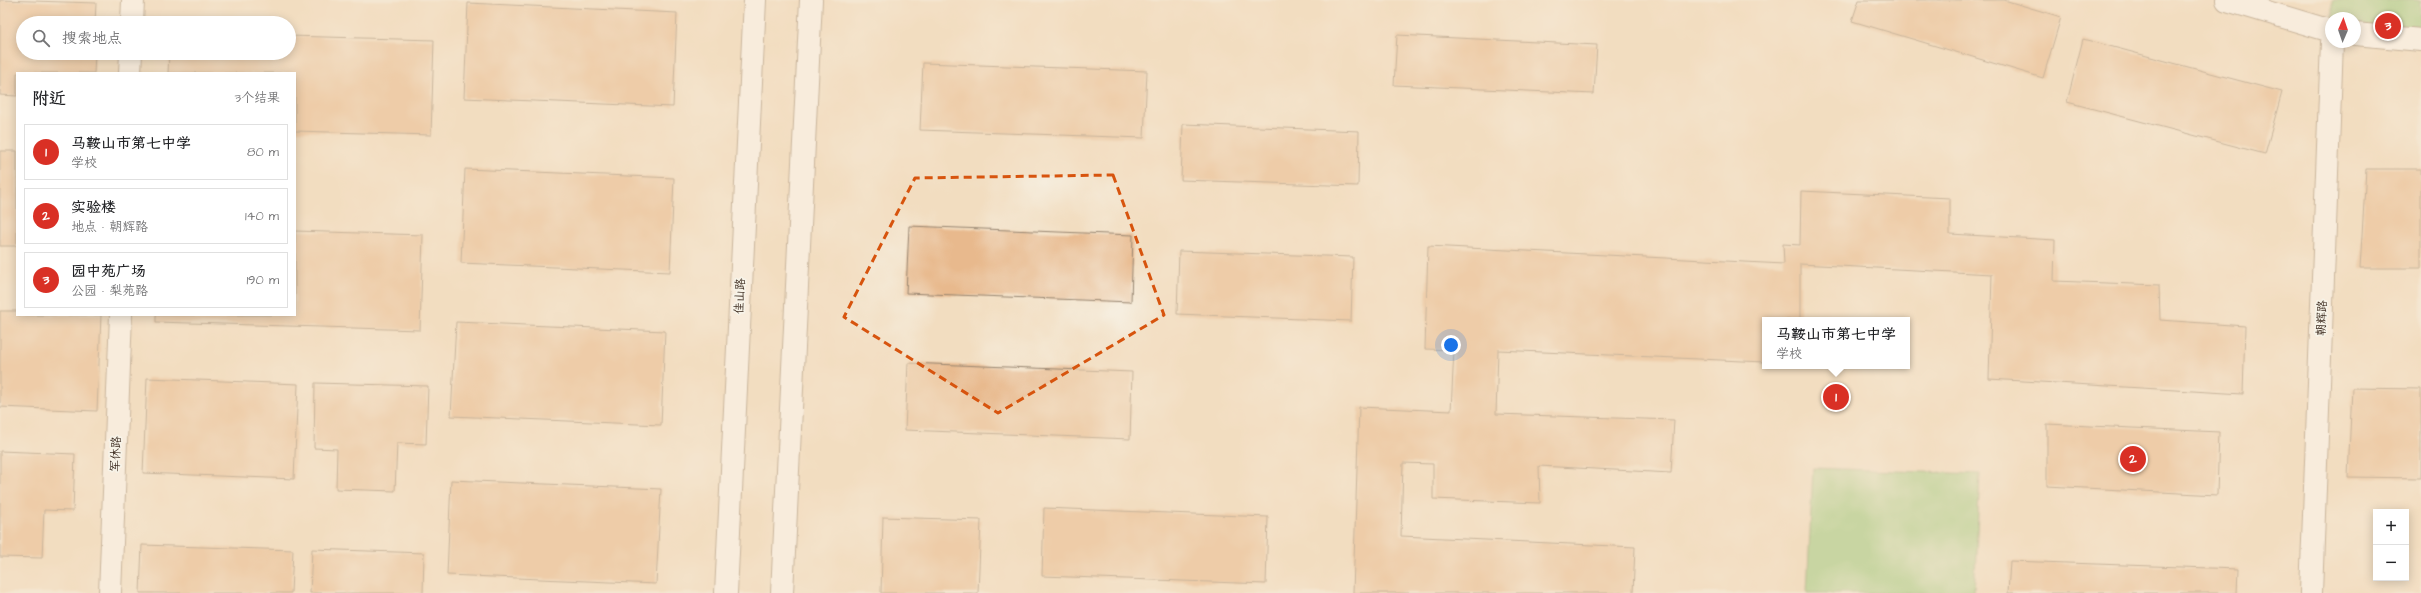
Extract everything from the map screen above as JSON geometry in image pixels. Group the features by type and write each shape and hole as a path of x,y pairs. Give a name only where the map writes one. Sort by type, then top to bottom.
{"street":[{"path":"132,16 133,0"},
{"name":"佳山路","path":"726,593 755,0"},
{"path":"782,593 811,0"},
{"path":"2227,0 2325,29"},
{"path":"2361,35 2421,40"},
{"name":"朝辉路","path":"2311,593 2332,48"},
{"path":"130,72 131,60"},
{"name":"军休路","path":"110,593 121,316"}],"highlighted area":[{"path":"1113,175 1164,315 998,413 844,317 915,178"}],"green space":[{"path":"2333,0 2421,0 2421,40 2361,35 2361,12 2333,12"},
{"path":"1813,468 1980,474 1974,593 1807,593"}],"building":[{"path":"0,0 96,3 95,16 16,16 16,60 95,60 94,72 16,72 16,96 0,95"},
{"path":"1859,0 2004,0 2061,17 2043,78 1852,21"},
{"path":"468,3 677,13 673,107 464,98"},
{"path":"1397,35 1597,45 1594,94 1394,85"},
{"path":"296,36 434,40 431,135 296,131 296,72 168,72 169,60 296,60"},
{"path":"2083,39 2282,92 2265,154 2067,102"},
{"path":"923,63 1147,71 1144,138 920,130"},
{"path":"1183,124 1359,131 1358,186 1181,180"},
{"path":"0,151 16,151 16,246 0,246"},
{"path":"465,169 674,178 670,272 461,263"},
{"path":"2366,169 2421,169 2421,268 2360,268"},
{"path":"1801,191 1950,198 1950,234 2055,240 2054,281 2159,285 2160,320 2245,326 2243,394 1989,379 1992,274 1800,264 1800,317 1762,317 1762,362 1498,350 1496,414 1674,420 1671,473 1539,466 1540,503 1433,499 1433,464 1403,463 1401,536 1635,547 1633,593 1353,593 1359,407 1451,411 1454,350 1425,349 1428,246 1784,264 1783,244 1800,245"},
{"path":"909,226 1133,235 1131,302 906,293"},
{"path":"296,231 423,235 420,330 156,322 156,316 296,316"},
{"path":"1179,251 1353,257 1351,321 1177,314"},
{"path":"0,311 16,311 16,316 101,316 97,411 0,407"},
{"path":"456,322 665,331 661,425 451,416"},
{"path":"908,363 1132,372 1130,439 905,430"},
{"path":"147,378 298,384 294,479 143,473"},
{"path":"315,383 428,386 426,444 397,443 395,491 336,489 337,449 314,448"},
{"path":"2352,388 2421,389 2421,478 2348,477"},
{"path":"2047,424 2219,432 2217,495 2047,486"},
{"path":"0,451 75,454 73,511 44,510 42,558 0,557"},
{"path":"451,480 661,489 656,584 447,575"},
{"path":"1044,508 1268,517 1266,584 1042,576"},
{"path":"883,517 981,520 978,593 881,593"},
{"path":"142,545 293,550 291,593 140,593"},
{"path":"312,549 424,553 423,593 310,593"},
{"path":"2010,561 2238,569 2237,593 2008,593"}],"place":[{"name":"园中苑广场","path":"2388,26"},
{"name":"马鞍山市第七中学","path":"1836,397"},
{"name":"实验楼","path":"2133,459"}]}
